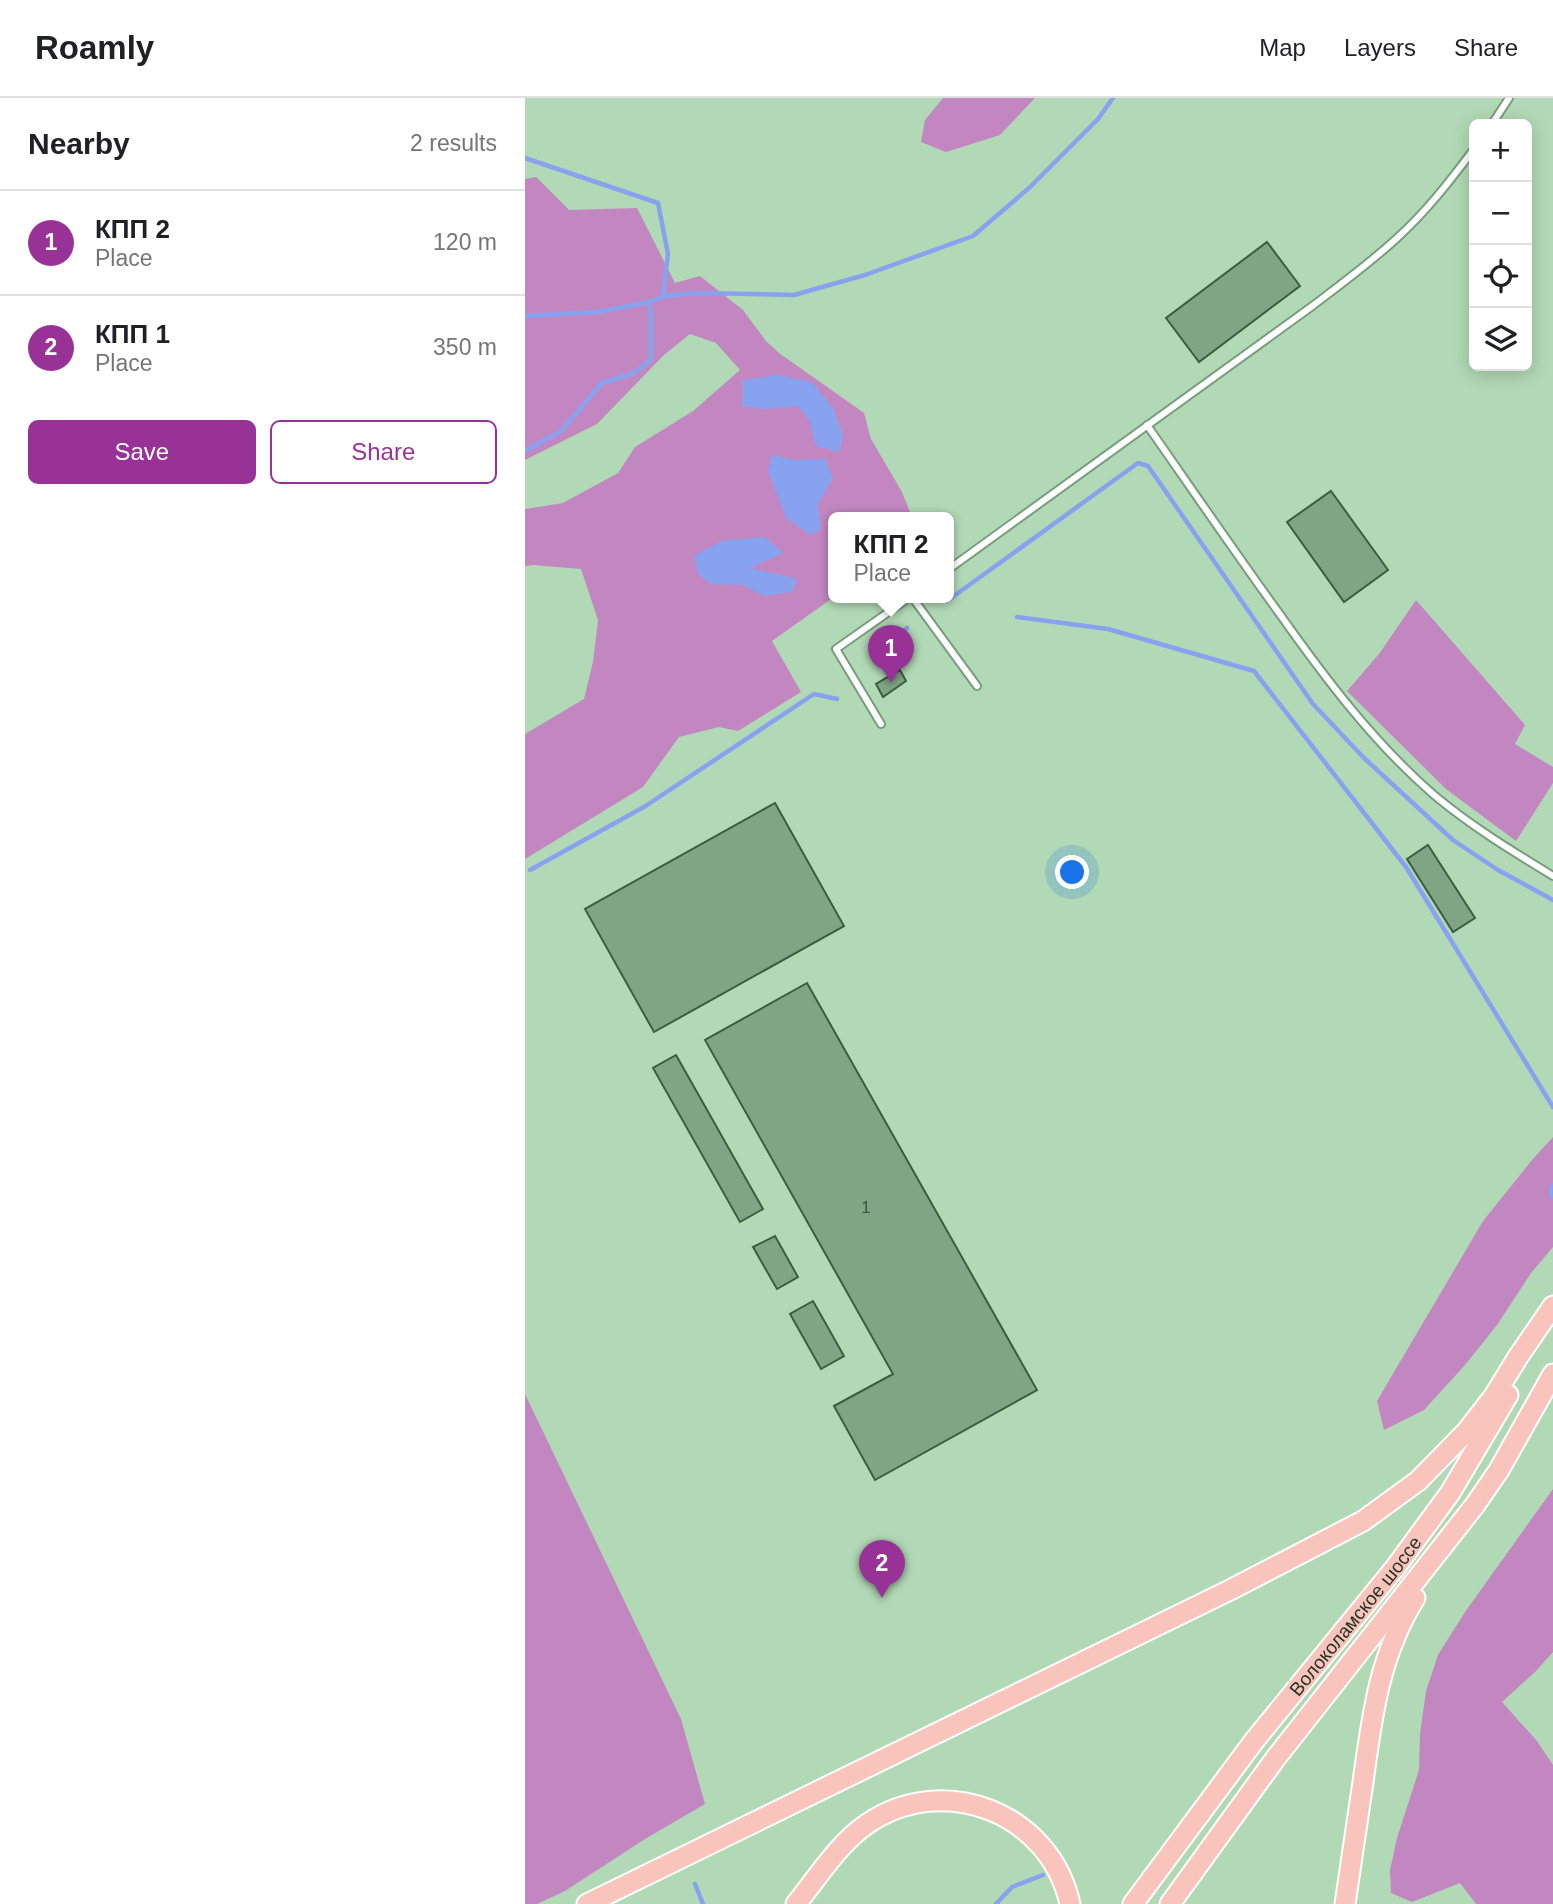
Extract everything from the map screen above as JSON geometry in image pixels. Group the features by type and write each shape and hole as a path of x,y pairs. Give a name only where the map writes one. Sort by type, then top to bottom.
{"main road":[{"path":"587,1904 1230,1590 1363,1521 1418,1481 1467,1432 1553,1308"},
{"name":"Волоколамское шоссе","path":"1133,1904 1254,1741 1395,1568 1450,1493 1486,1434 1553,1308"},
{"path":"1345,1904 1372,1720 1387,1656 1413,1601 1431,1573 1474,1519 1553,1374"},
{"name":"Волоколамское шоссе","path":"1170,1904 1275,1759 1475,1505 1506,1457"},
{"path":"796,1904 841,1848 867,1824 900,1807 935,1801 980,1806 1021,1826 1046,1852 1056,1867 1070,1904"}],"lane":[{"path":"1495,119 1509,98"},
{"path":"954,565 1311,307 1395,240 1439,194 1469,155"},
{"path":"1147,425 1309,657 1357,717 1434,795 1465,820 1553,876"},
{"path":"881,724 836,649 902,603"},
{"path":"915,603 977,686"}],"shaded area":[{"path":"943,98 1035,98 1000,135 946,152 921,142 925,120"},
{"path":"536,177 569,210 637,208 675,283 700,276 743,310 766,341 779,353 864,413 871,439 902,492 910,512 828,512 828,601 772,641 801,692 738,731 719,727 679,737 643,787 525,859 525,734 584,699 593,662 598,620 581,569 525,566 525,509 563,503 618,473 635,447 693,411 740,370 716,343 690,334 664,355 597,424 525,460 525,179"},
{"path":"1416,600 1525,725 1515,744 1553,767 1553,783 1516,841 1446,789 1347,691 1379,654"},
{"path":"1553,1137 1553,1247 1531,1273 1497,1325 1424,1410 1384,1430 1377,1401 1483,1221"},
{"path":"525,1394 681,1719 705,1804 565,1891 537,1904 525,1904"},
{"path":"1553,1489 1553,1652 1502,1702 1537,1741 1553,1765 1553,1904 1476,1904 1460,1883 1412,1902 1391,1893 1390,1870 1397,1838 1419,1770 1420,1734 1426,1691 1438,1655 1465,1612"}],"water":[{"path":"777,375 812,382 833,408 843,436 839,452 816,446 809,420 798,406 767,409 742,407 743,380"},
{"path":"772,455 794,460 825,459 833,478 818,504 821,529 811,535 786,518 768,471"},
{"path":"765,537 783,553 750,568 797,579 792,592 764,596 743,585 711,584 698,574 694,556 722,541"}],"building":[{"path":"1267,242 1300,286 1199,362 1166,318"},
{"path":"1331,491 1388,570 1344,602 1287,522"},
{"path":"900,670 906,681 883,697 876,684"},
{"path":"775,803 844,926 654,1032 585,909"},
{"path":"1428,845 1475,918 1453,932 1407,859"},
{"path":"807,983 1037,1390 875,1480 834,1406 893,1374 705,1040"},
{"path":"676,1055 763,1209 740,1222 653,1068"},
{"path":"775,1236 798,1277 777,1289 753,1247"},
{"path":"813,1301 844,1356 821,1369 790,1314"}],"waterway":[{"path":"525,451 561,431 602,383 632,374 651,360 649,302 665,296 701,293 794,295 865,275 973,236 1029,188 1098,119 1113,98"},
{"path":"525,158 658,203 668,254 663,296"},
{"path":"525,316 599,312 649,302"},
{"path":"954,596 1138,463 1148,466 1313,704 1364,758 1453,840 1498,870 1553,900"},
{"path":"1017,617 1108,629 1254,671 1406,867 1553,1107"},
{"path":"885,670 885,649 907,628"},
{"path":"530,870 644,807 814,694 837,699"},
{"path":"1553,1185 1553,1197"},
{"path":"996,1904 1012,1887 1043,1875"},
{"path":"695,1884 703,1904"}],"place":[{"name":"КПП 2","path":"891,683"},
{"name":"КПП 1","path":"882,1598"}]}
